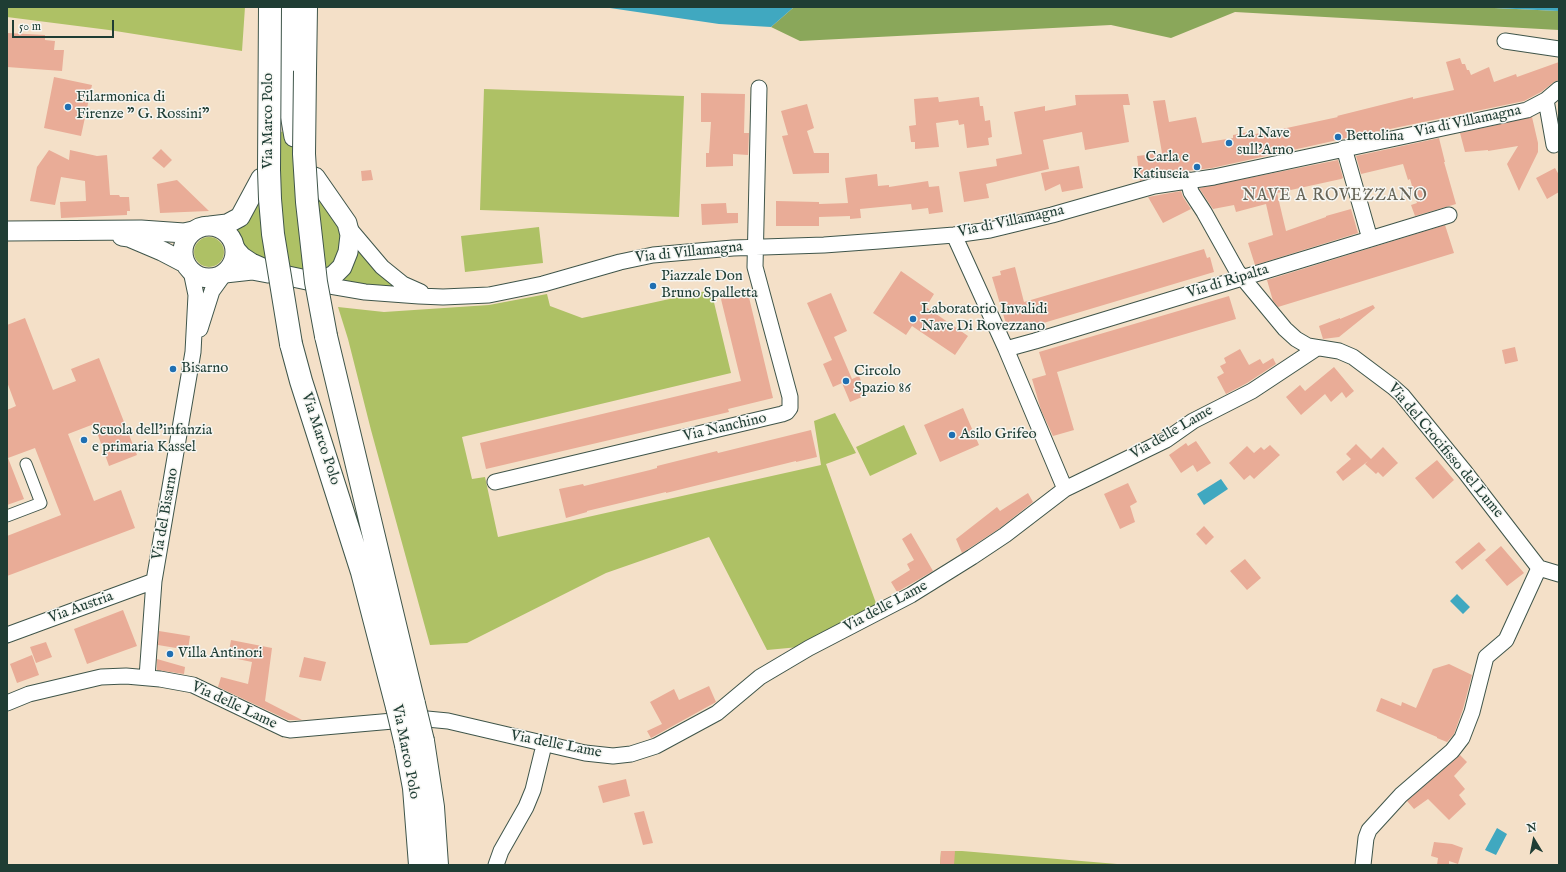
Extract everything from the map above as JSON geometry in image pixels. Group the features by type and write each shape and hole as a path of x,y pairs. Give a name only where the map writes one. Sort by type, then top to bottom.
{"highway":[{"name":"Via Marco Polo","path":"270,7 270,199 274,241 291,344 301,381 408,712"},
{"name":"Via Marco Polo","path":"300,8 307,202 316,282 326,336 408,712 433,807 438,865"},
{"name":"Via Marco Polo","path":"415,743 414,796 420,865"}],"street":[{"path":"285,136 280,119 286,71 300,8"},
{"path":"1505,41 1559,49"},
{"name":"Via Nanchino","path":"495,482 787,412 790,408 792,402 755,268 759,88"},
{"name":"Via di Villamagna","path":"308,280 365,292 419,296 468,296 489,294 543,284 653,254 756,247 824,245 954,235 1002,227 1052,215 1154,186 1214,177 1527,110 1546,100 1559,89"},
{"path":"1546,100 1554,145"},
{"path":"1344,148 1370,239"},
{"path":"308,280 330,278 338,272 346,258 350,246 349,228 344,218 315,177"},
{"path":"7,231 141,230 178,233 227,224 240,217 261,178"},
{"name":"Via del Crocifisso del Lume","path":"1188,180 1191,192 1207,216 1236,271 1292,336 1304,344 1317,348 1339,351 1353,357 1386,380 1402,395 1465,472 1539,568"},
{"name":"Via di Ripalta","path":"1006,349 1449,214"},
{"path":"188,267 183,254 187,238 201,229 218,227 229,235 235,246 243,254 268,270"},
{"name":"Via di Villamagna","path":"349,228 382,268 403,284 426,293 468,296"},
{"path":"76,230 129,237 162,251 188,267 197,275 209,278 218,277 225,273 233,263 236,254 235,246"},
{"path":"954,235 1006,349 1065,489"},
{"name":"Via del Bisarno","path":"147,677 154,581 193,352 196,295 188,267"},
{"path":"225,273 268,270"},
{"name":"Via del Bisarno","path":"193,352 212,291 225,273"},
{"name":"Via delle Lame","path":"7,703 29,694 101,677 147,677 200,688 285,729 290,730 408,712 544,745 585,753 613,756 631,754 656,746 717,713 760,677 809,648 911,595 1005,535 1065,489 1166,440 1193,421 1252,391 1317,348"},
{"path":"7,516 41,502 26,464"},
{"path":"1363,865 1366,838 1369,830 1401,795 1452,751 1462,738 1472,712 1486,657 1506,640 1539,568 1559,574"},
{"name":"Via Austria","path":"7,635 154,581"},
{"path":"496,865 501,851 526,807 533,790 544,745"}],"green space":[{"path":"7,7 245,7 242,51 109,30 7,17"},
{"path":"794,7 1473,7 1559,11 1559,30 1235,12 1171,38 1111,25 800,41 771,27"},
{"path":"484,89 684,96 679,217 480,210"},
{"path":"284,131 290,136 293,150 343,232 335,267 301,273 245,251 240,238 233,228 255,201 281,132"},
{"path":"539,227 543,263 465,272 461,236"},
{"path":"209,237 219,242 224,252 219,262 209,267 199,262 194,252 199,242"},
{"path":"355,240 400,288 332,283"},
{"path":"711,290 731,373 462,437 472,479 485,477 498,537 821,465 814,421 835,413 856,453 826,464 877,606 799,647 767,650 709,537 606,573 467,643 430,645 371,430 348,339 338,307 384,312 489,305 547,294 550,306 582,318"},
{"path":"904,425 917,454 870,476 856,447"},
{"path":"941,851 962,851 1129,865 940,865"}],"water":[{"path":"603,7 794,7 771,27 719,24"},
{"path":"1473,7 1559,7 1559,11"},
{"path":"1221,479 1228,489 1204,505 1197,494"},
{"path":"1457,594 1470,607 1463,614 1450,601"},
{"path":"1497,828 1507,834 1496,855 1485,850"}],"building":[{"path":"8,33 45,35 45,40 55,41 54,50 64,50 62,71 7,67"},
{"path":"1460,58 1462,64 1465,64 1471,75 1489,67 1494,82 1516,74 1517,77 1559,62 1559,80 1524,101 1212,168 1186,171 1140,181 1137,156 1162,153 1153,101 1165,100 1169,122 1196,117 1202,143 1233,138 1233,135 1249,132 1250,135 1282,129 1338,117 1337,116 1413,97 1413,99 1454,90 1446,62"},
{"name":"Filarmonica di Firenze \" G. Rossini\"","path":"54,77 92,85 81,136 44,128"},
{"path":"701,93 745,94 744,133 749,133 748,155 733,154 733,166 706,167 706,153 709,153 711,122 701,122"},
{"path":"1128,94 1130,105 1123,105 1129,142 1085,150 1082,132 1043,140 1049,169 986,184 989,198 964,202 959,172 997,166 996,159 1022,154 1014,112 1045,106 1045,111 1076,105 1075,95"},
{"path":"938,97 939,102 979,97 980,106 983,106 985,121 990,120 992,137 988,138 989,145 967,148 964,124 959,125 958,120 936,123 939,147 915,149 915,142 911,142 909,126 916,125 914,99"},
{"path":"807,104 814,128 807,131 814,153 829,153 829,173 793,174 782,136 788,135 781,111"},
{"path":"1532,117 1538,143 1538,152 1519,191 1507,164 1518,146 1488,151 1465,152 1460,133"},
{"path":"1439,138 1456,204 1415,216 1411,205 1417,203 1410,179 1408,180 1403,164 1361,174 1356,156"},
{"path":"161,149 172,160 164,168 152,158"},
{"path":"49,150 69,160 70,150 97,156 107,155 110,195 129,197 130,211 127,211 127,215 61,218 60,202 86,201 85,181 61,177 55,205 30,201 37,167"},
{"path":"1338,160 1343,178 1277,193 1286,231 1326,216 1351,209 1358,233 1255,265 1248,243 1273,235 1266,204 1236,212 1234,205 1213,209 1199,188"},
{"path":"1079,166 1083,188 1062,192 1060,184 1045,191 1041,173"},
{"path":"1555,168 1559,175 1559,192 1547,199 1536,178"},
{"path":"371,170 373,180 362,181 361,171"},
{"path":"877,174 878,186 889,185 889,187 928,181 929,187 939,186 943,212 929,214 928,208 912,210 911,204 860,209 861,218 850,219 850,216 819,217 819,226 776,226 776,201 819,202 819,204 848,203 845,178"},
{"path":"177,180 209,211 160,213 157,184"},
{"path":"1181,191 1191,209 1163,223 1148,197"},
{"path":"726,203 727,213 738,213 738,223 702,225 701,204"},
{"path":"1445,225 1454,253 1278,307 1273,301 1267,280"},
{"path":"1204,249 1207,258 1210,257 1214,272 1030,327 1029,321 1007,327 992,277 1001,275 1000,271 1015,267 1024,302"},
{"name":"Laboratorio Invalidi Nave Di Rovezzano","path":"901,271 934,294 926,307 968,336 955,355 912,326 906,335 873,313"},
{"path":"747,289 773,398 728,409 729,412 486,469 480,443 741,381 720,295"},
{"path":"831,293 847,331 834,337 852,379 859,376 867,395 850,402 842,383 833,387 823,364 832,360 807,303"},
{"path":"1229,296 1236,319 1057,372 1074,430 1053,436 1041,410 1032,379 1046,375 1039,352"},
{"path":"1373,305 1375,308 1339,337 1323,339 1319,326"},
{"name":"Scuola dell'infanzia e primaria Kassel","path":"25,318 53,390 76,381 71,369 99,358 137,455 109,466 94,424 68,434 94,501 121,490 135,528 7,576 7,536 61,515 35,448 8,458 24,499 7,505 7,410 16,406 7,382 7,325"},
{"path":"1515,347 1518,361 1505,364 1502,350"},
{"path":"1240,349 1249,365 1260,359 1263,364 1273,358 1276,364 1247,383 1226,394 1217,377 1224,373 1220,366 1226,363 1224,358"},
{"path":"1334,367 1354,391 1346,398 1342,392 1331,402 1325,394 1301,415 1286,397 1300,385 1305,391"},
{"name":"Asilo Grifeo","path":"963,408 979,445 940,462 924,425"},
{"path":"811,430 817,457 587,511 566,518 559,489 583,484 584,486 650,470 657,468 657,466 717,451 718,453"},
{"path":"1196,441 1211,463 1197,472 1193,465 1181,473 1169,455 1186,443 1188,446"},
{"path":"1356,444 1371,459 1383,447 1398,463 1383,477 1378,472 1376,474 1365,464 1368,461 1343,481 1336,472 1351,459 1346,454"},
{"path":"1270,445 1280,455 1254,479 1250,475 1244,480 1229,463 1247,446 1254,453 1261,447 1264,450"},
{"path":"1437,460 1454,480 1433,499 1415,478"},
{"path":"1128,483 1137,502 1130,506 1135,522 1120,529 1104,494"},
{"path":"1028,493 1033,502 1000,528 962,553 956,539 997,507 1000,511"},
{"path":"1204,526 1214,537 1206,545 1196,534"},
{"path":"911,533 933,571 897,592 891,582 910,570 907,564 914,560 902,539"},
{"path":"1479,542 1486,550 1462,570 1455,562"},
{"path":"1501,546 1524,573 1507,586 1485,560"},
{"path":"1245,559 1261,578 1247,590 1230,571"},
{"path":"123,610 137,646 87,664 74,629"},
{"path":"159,631 190,636 188,650 158,645"},
{"path":"231,640 272,648 265,701 302,720 288,720 218,687 221,677 248,684 252,662 228,657"},
{"path":"46,642 52,657 36,663 30,647"},
{"path":"32,655 39,675 17,683 10,664"},
{"path":"304,657 326,662 321,681 299,677"},
{"path":"157,659 185,667 184,674 157,670"},
{"path":"1449,664 1472,675 1463,709 1454,734 1447,742 1376,711 1381,698 1401,706 1402,702 1416,708 1433,669"},
{"path":"709,686 716,702 651,738 647,731 662,724 650,702 674,689 679,700"},
{"path":"1460,755 1467,762 1454,776 1465,789 1459,795 1466,804 1449,820 1428,799 1414,809 1407,801"},
{"path":"626,779 630,796 603,803 598,786"},
{"path":"644,811 653,843 643,845 634,813"},
{"path":"1434,842 1452,844 1463,848 1458,864 1449,861 1449,865 1437,865 1438,858 1431,856"},
{"path":"941,851 955,851 954,865 940,865"}],"place":[{"name":"Filarmonica di Firenze \" G. Rossini\"","path":"68,107"},
{"name":"Bettolina","path":"1338,137"},
{"name":"La Nave sull'Arno","path":"1229,143"},
{"name":"Carla e Katiuscia","path":"1197,167"},
{"name":"Piazzale Don Bruno Spalletta","path":"653,286"},
{"name":"Laboratorio Invalidi Nave Di Rovezzano","path":"913,319"},
{"name":"Bisarno","path":"173,369"},
{"name":"Circolo Spazio 86","path":"846,381"},
{"name":"Asilo Grifeo","path":"952,435"},
{"name":"Scuola dell'infanzia e primaria Kassel","path":"84,440"},
{"name":"Villa Antinori","path":"170,654"}],"district":[{"name":"NAVE A ROVEZZANO","path":"1335,197"}]}
